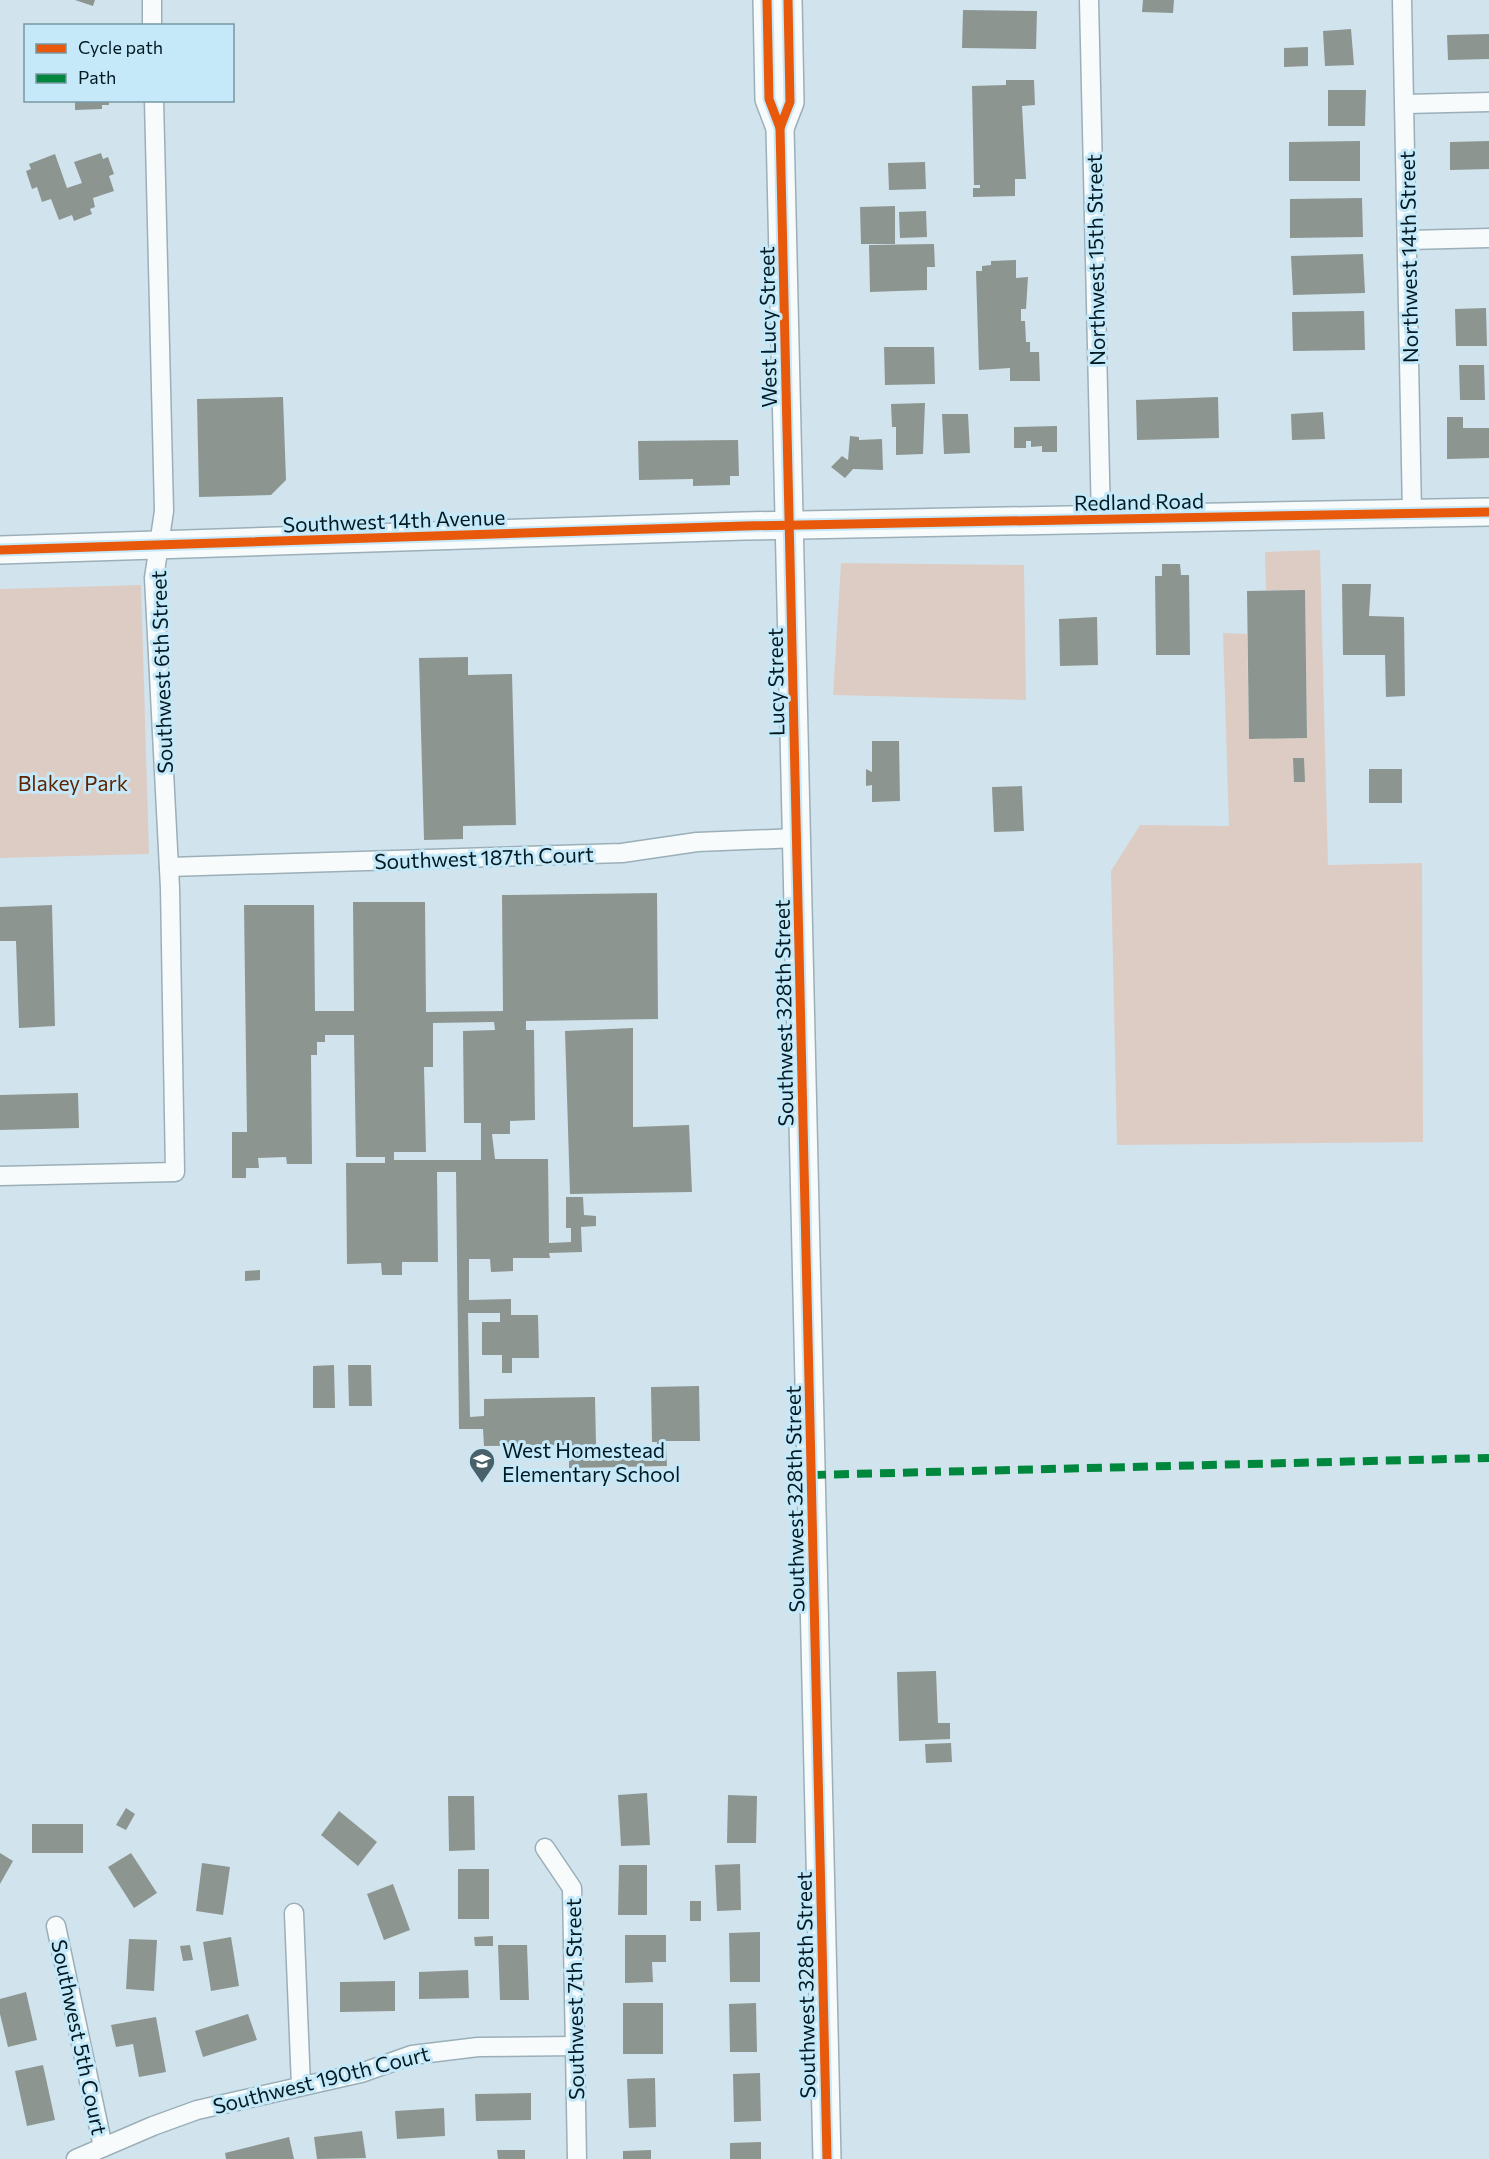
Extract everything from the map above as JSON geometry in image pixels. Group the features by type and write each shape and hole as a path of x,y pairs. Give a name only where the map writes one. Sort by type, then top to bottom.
{"street":[{"path":"152,0 152,24"},
{"name":"West Lucy Street","path":"767,0 769,99 780,128 789,525"},
{"name":"West Lucy Street","path":"780,128 790,102 788,0"},
{"name":"Northwest 15th Street","path":"1089,0 1101,520"},
{"name":"Northwest 14th Street","path":"1402,0 1406,104 1412,514"},
{"name":"Southwest 6th Street","path":"0,1176 175,1172 169,867 154,578 164,511 154,102"},
{"path":"1406,104 1489,102"},
{"path":"1408,240 1489,238"},
{"name":"Redland Road","path":"789,525 1489,512"},
{"name":"Southwest 14th Avenue","path":"0,550 789,525"},
{"name":"Lucy Street","path":"789,525 797,838"},
{"name":"Southwest 187th Court","path":"169,867 622,853 697,842 797,838"},
{"name":"Southwest 328th Street","path":"797,838 827,2159"},
{"name":"Southwest 7th Street","path":"545,1848 572,1888 577,2159"},
{"path":"294,1913 301,2086"},
{"name":"Southwest 5th Court","path":"56,1926 103,2147"},
{"name":"Southwest 190th Court","path":"76,2159 197,2110 361,2073 394,2060 431,2051 478,2047 576,2046"}],"green space":[{"path":"1320,550 1328,865 1422,863 1423,1142 1117,1145 1111,871 1140,825 1229,826 1223,633 1247,634 1249,739 1307,738 1305,590 1266,590 1265,552"},
{"path":"841,563 1024,565 1026,700 833,695"},
{"name":"Blakey Park","path":"141,585 149,854 0,858 0,589"}],"building":[{"path":"75,0 95,0 93,6"},
{"path":"1143,0 1174,0 1173,13 1142,12"},
{"path":"963,10 1037,11 1036,49 962,48"},
{"path":"1351,29 1354,65 1325,66 1323,31"},
{"path":"1489,34 1489,59 1448,60 1447,35"},
{"path":"1308,47 1308,66 1284,67 1284,48"},
{"path":"1006,80 1034,80 1035,105 1022,106 1026,179 1015,179 1015,196 973,197 973,188 980,188 980,185 974,185 972,86 1006,85"},
{"path":"1328,90 1366,90 1365,126 1328,126"},
{"path":"75,102 109,102 109,105 102,105 102,109 75,110"},
{"path":"1360,141 1360,181 1289,181 1289,142"},
{"path":"1489,141 1489,169 1450,170 1450,142"},
{"path":"101,153 103,159 108,157 114,174 109,176 114,191 93,198 95,207 90,209 92,214 74,221 72,215 59,220 51,199 42,202 37,187 32,189 26,171 31,169 29,164 55,154 67,188 82,183 74,162"},
{"path":"925,162 926,189 889,190 888,163"},
{"path":"1362,198 1363,237 1290,238 1290,199"},
{"path":"895,206 895,244 861,244 860,207"},
{"path":"926,211 927,237 900,238 899,212"},
{"path":"934,244 935,267 927,267 927,290 870,292 869,245"},
{"path":"1363,254 1365,293 1293,295 1291,256"},
{"path":"1016,260 1016,278 1028,277 1026,309 1021,309 1021,321 1025,321 1026,342 1030,342 1030,352 1039,352 1040,381 1010,381 1010,368 979,370 976,271 982,271 982,266 991,265 991,261"},
{"path":"1486,308 1487,346 1456,346 1455,309"},
{"path":"1364,311 1365,350 1293,351 1292,312"},
{"path":"884,347 934,347 935,384 885,385"},
{"path":"1459,365 1484,365 1485,400 1460,400"},
{"path":"283,397 286,480 271,495 199,497 197,399"},
{"path":"1218,397 1219,438 1137,440 1136,400"},
{"path":"925,403 923,454 896,455 896,427 892,427 891,404"},
{"path":"1323,412 1325,439 1292,440 1291,414"},
{"path":"942,414 968,414 970,453 944,454"},
{"path":"1447,417 1463,417 1463,428 1489,428 1489,458 1447,459"},
{"path":"1057,426 1057,452 1042,452 1042,446 1031,447 1031,441 1026,441 1026,448 1014,448 1014,427"},
{"path":"850,436 859,437 859,440 882,439 883,470 853,469 845,478 831,467 842,456 848,460"},
{"path":"738,440 739,476 730,476 730,485 693,486 693,479 639,480 638,441"},
{"path":"1162,564 1180,564 1181,575 1189,575 1190,655 1156,655 1155,576 1162,576"},
{"path":"1342,584 1371,584 1369,616 1404,617 1405,696 1386,697 1385,655 1343,655"},
{"path":"1305,590 1307,738 1249,739 1247,591"},
{"path":"1097,617 1098,665 1060,666 1059,619"},
{"path":"468,657 468,675 512,674 516,825 463,826 463,839 424,840 419,658"},
{"path":"872,741 899,741 900,801 872,802 872,785 866,786 866,769 872,772"},
{"path":"1293,758 1304,758 1305,782 1294,782"},
{"path":"1369,769 1402,769 1402,803 1369,803"},
{"path":"1022,786 1024,831 994,832 992,787"},
{"path":"657,893 658,1019 526,1021 526,1030 534,1030 535,1120 510,1121 510,1134 492,1134 495,1159 548,1159 549,1243 571,1242 571,1228 566,1228 566,1197 583,1197 584,1215 596,1216 596,1226 581,1227 582,1252 549,1253 550,1258 513,1258 513,1271 491,1272 490,1259 469,1259 469,1300 511,1299 511,1315 538,1315 539,1358 512,1358 512,1373 502,1373 502,1355 482,1355 482,1322 500,1322 500,1313 468,1313 470,1417 484,1416 484,1399 595,1397 596,1445 580,1445 580,1456 657,1455 657,1442 652,1442 651,1387 699,1386 700,1441 666,1441 667,1466 569,1468 569,1445 484,1446 483,1429 459,1429 456,1172 437,1172 438,1262 402,1262 402,1275 382,1275 381,1263 347,1264 346,1163 385,1163 385,1157 356,1157 354,1035 325,1035 325,1042 317,1042 317,1055 311,1055 312,1164 287,1164 286,1157 258,1158 259,1168 246,1168 246,1178 232,1178 232,1132 247,1132 244,905 314,905 315,1011 354,1011 353,902 425,902 426,1012 503,1011 502,895","holes":["494,1022 495,1030 463,1031 464,1123 481,1123 481,1160 394,1160 394,1152 426,1152 424,1067 433,1067 433,1023"]},
{"path":"52,905 55,1026 19,1028 16,941 0,941 0,907"},
{"path":"633,1028 633,1127 689,1125 692,1192 570,1194 565,1031"},
{"path":"78,1093 79,1128 0,1130 0,1095"},
{"path":"260,1270 260,1280 245,1281 245,1271"},
{"path":"334,1365 335,1408 313,1408 313,1366"},
{"path":"348,1365 371,1365 372,1406 349,1406"},
{"path":"936,1671 938,1723 950,1723 950,1739 899,1741 897,1672"},
{"path":"951,1743 952,1762 926,1763 925,1744"},
{"path":"647,1793 650,1845 621,1846 618,1795"},
{"path":"728,1795 757,1796 756,1843 727,1843"},
{"path":"448,1796 474,1796 475,1850 449,1851"},
{"path":"126,1808 135,1814 126,1830 116,1825"},
{"path":"339,1811 377,1842 358,1866 321,1835"},
{"path":"32,1824 83,1824 83,1853 32,1853"},
{"path":"0,1853 13,1861 0,1884"},
{"path":"131,1853 157,1893 134,1908 108,1867"},
{"path":"202,1863 230,1867 223,1915 196,1911"},
{"path":"740,1864 741,1910 717,1911 715,1865"},
{"path":"619,1865 647,1865 647,1915 618,1915"},
{"path":"458,1869 489,1869 489,1919 458,1919"},
{"path":"393,1884 410,1930 384,1940 367,1894"},
{"path":"690,1901 701,1901 701,1921 690,1921"},
{"path":"760,1932 760,1982 730,1982 729,1933"},
{"path":"625,1935 666,1935 666,1962 652,1962 653,1982 625,1983"},
{"path":"493,1936 493,1946 475,1946 474,1937"},
{"path":"231,1937 239,1986 211,1991 203,1942"},
{"path":"129,1939 157,1940 154,1991 126,1989"},
{"path":"190,1945 193,1960 183,1961 180,1946"},
{"path":"498,1945 527,1945 529,2000 500,2000"},
{"path":"468,1970 469,1998 419,1999 419,1972"},
{"path":"395,1981 395,2011 340,2012 340,1982"},
{"path":"26,1992 37,2040 8,2047 0,2014 0,1999"},
{"path":"623,2003 663,2003 663,2054 623,2054"},
{"path":"756,2003 757,2052 730,2052 729,2004"},
{"path":"248,2014 257,2040 203,2057 195,2031"},
{"path":"156,2017 166,2072 139,2077 133,2044 116,2047 111,2025"},
{"path":"43,2065 55,2120 27,2126 15,2071"},
{"path":"760,2073 761,2121 734,2122 733,2074"},
{"path":"655,2078 656,2127 629,2128 627,2079"},
{"path":"531,2093 531,2120 476,2121 475,2094"},
{"path":"444,2108 445,2136 397,2139 395,2111"},
{"path":"362,2131 366,2158 317,2159 314,2137"},
{"path":"289,2137 294,2159 226,2159 225,2153"},
{"path":"761,2142 761,2159 730,2159 730,2143"},
{"path":"497,2150 525,2150 525,2159 498,2159"},
{"path":"651,2150 651,2159 623,2159 623,2151"}],"marked path":[{"path":"811,1475 1489,1458"}],"cycle path":[{"path":"767,0 769,99 780,128 827,2159"},
{"path":"780,128 790,102 788,0"},
{"path":"0,550 744,526 1489,512"}],"place":[{"name":"West Homestead Elementary School","path":"482,1484"}]}
